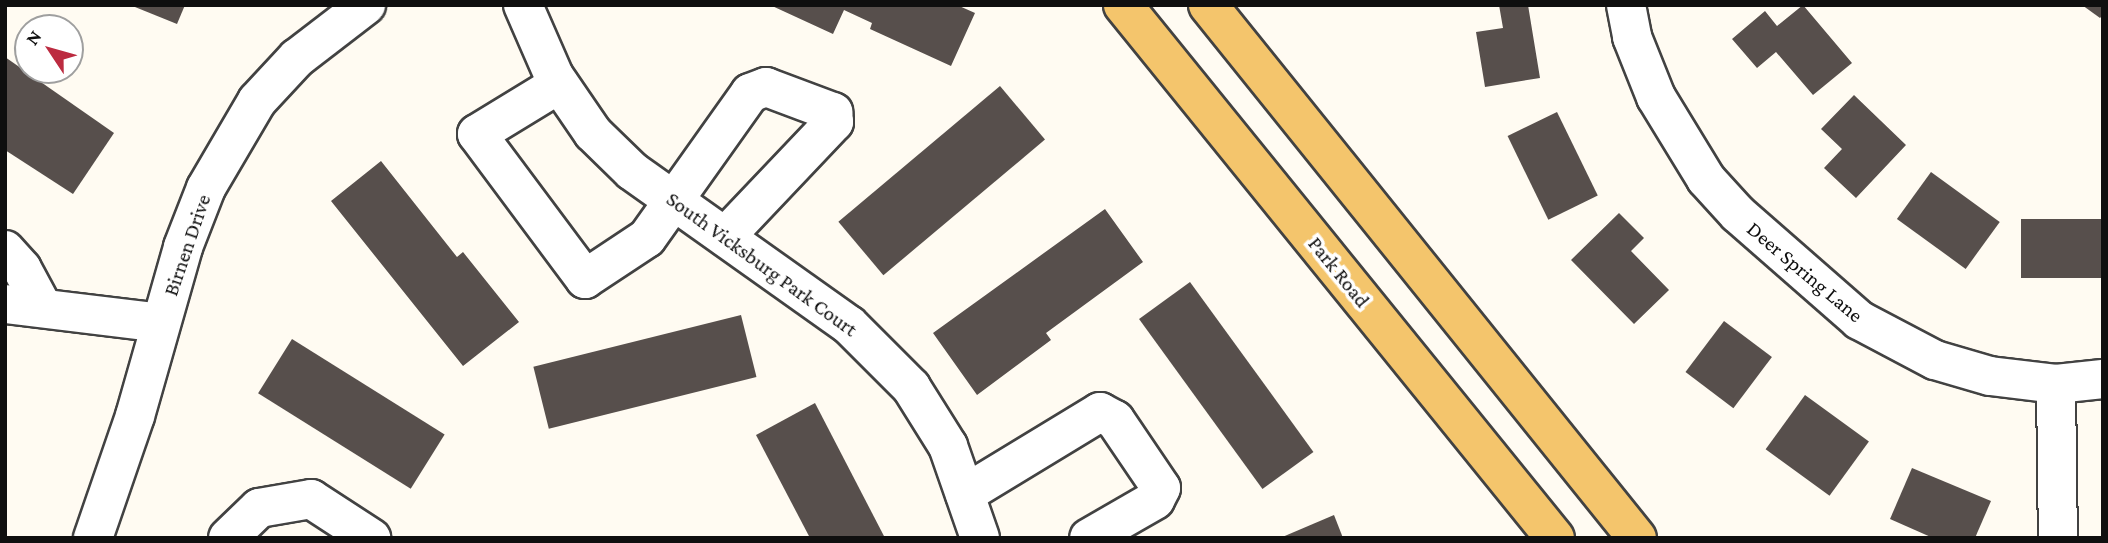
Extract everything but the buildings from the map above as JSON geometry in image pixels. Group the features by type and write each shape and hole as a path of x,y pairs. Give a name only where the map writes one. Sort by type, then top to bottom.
{"main road":[{"name":"Park Road","path":"1123,5 1555,538"},
{"path":"1208,5 1637,538"}],"street":[{"name":"Birnen Drive","path":"93,538 201,200 240,125 297,58 366,5"},
{"name":"South Vicksburg Park Court","path":"523,5 559,84 593,133 632,171 849,325 911,387 948,446 980,538"},
{"name":"Deer Spring Lane","path":"1626,5 1643,68 1687,153 1738,214 1859,320 1917,352 1990,376 2056,384 2103,379"},
{"path":"559,84 477,134 585,279 647,238 750,93 766,87 833,112 834,122 725,237"},
{"path":"5,250 22,269 43,308"},
{"path":"5,304 161,323"},
{"path":"2056,384 2058,538"},
{"path":"965,494 1100,412 1115,420 1161,488 1155,500 1089,538"},
{"path":"228,538 259,509 311,499 372,538"}]}
